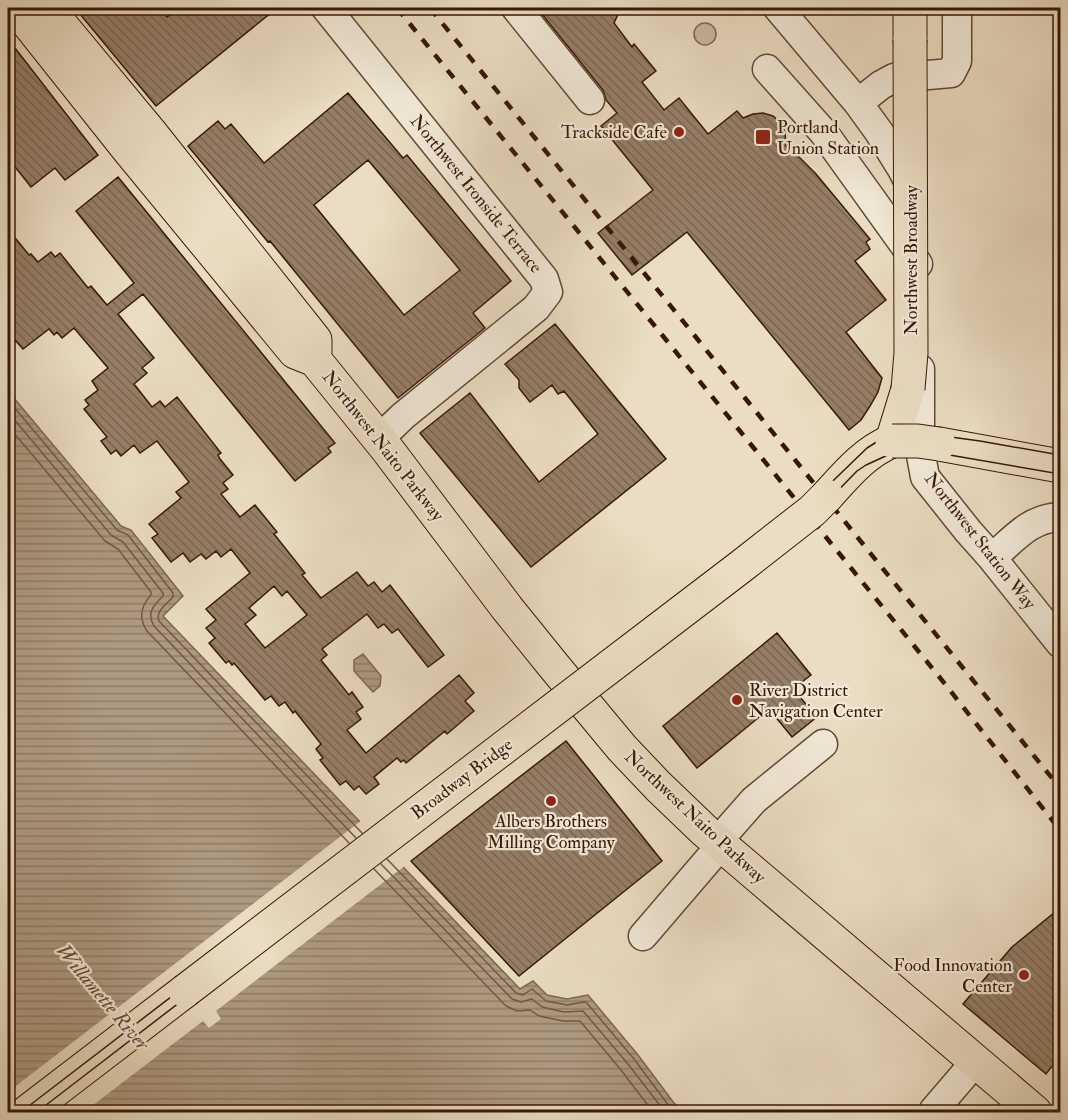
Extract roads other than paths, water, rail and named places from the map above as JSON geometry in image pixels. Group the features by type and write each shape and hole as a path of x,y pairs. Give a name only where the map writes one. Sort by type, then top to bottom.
{"main road":[{"name":"Northwest Naito Parkway","path":"16,8 128,149 295,352 315,360 379,439 507,609 622,748 658,786 719,843 1035,1113"},
{"name":"Northwest Naito Parkway","path":"47,8 150,132 315,340 315,360"},
{"name":"Northwest Broadway","path":"892,441 908,388 911,353 910,8"},
{"path":"892,441 927,442 1060,466"},
{"name":"Broadway Bridge","path":"27,1113 739,568 816,507 868,455 892,441"}],"street":[{"name":"Northwest Ironside Terrace","path":"326,8 544,279 548,292 536,308 403,416 379,439"},
{"path":"516,8 590,100"},
{"name":"Northwest Station Way","path":"778,8 858,103 879,132 909,182 914,195 920,228 921,268 920,450 922,467 928,481 1060,643"},
{"path":"858,103 894,78 951,73 957,61 957,8"},
{"path":"767,69 824,133 921,268"},
{"path":"992,558 1030,526 1041,520 1060,517"},
{"path":"643,936 754,800 823,744"},
{"path":"934,1110 976,1061"}],"water":[{"name":"Willamette River","path":"8,391 121,526 131,530 183,596 163,616 520,989 533,981 547,995 567,999 588,995 674,1103 686,1112 8,1112"},
{"path":"363,654 381,676 380,686 373,692 354,671 354,660"}],"tram line":[{"path":"21,1112 786,525 867,448 886,436 899,432 914,432 1060,455"},
{"path":"720,588 817,512 857,471 890,454 902,451 938,453 1060,474"},
{"path":"37,1112 482,770"}],"railway":[{"path":"397,8 941,679 1060,830"},
{"path":"430,8 1060,788"}],"place":[{"name":"Trackside Cafe","path":"679,132"},
{"name":"Portland Union Station","path":"763,137"},
{"name":"River District Navigation Center","path":"737,700"},
{"name":"Albers Brothers Milling Company","path":"551,801"},
{"name":"Food Innovation Center","path":"1024,975"}]}
